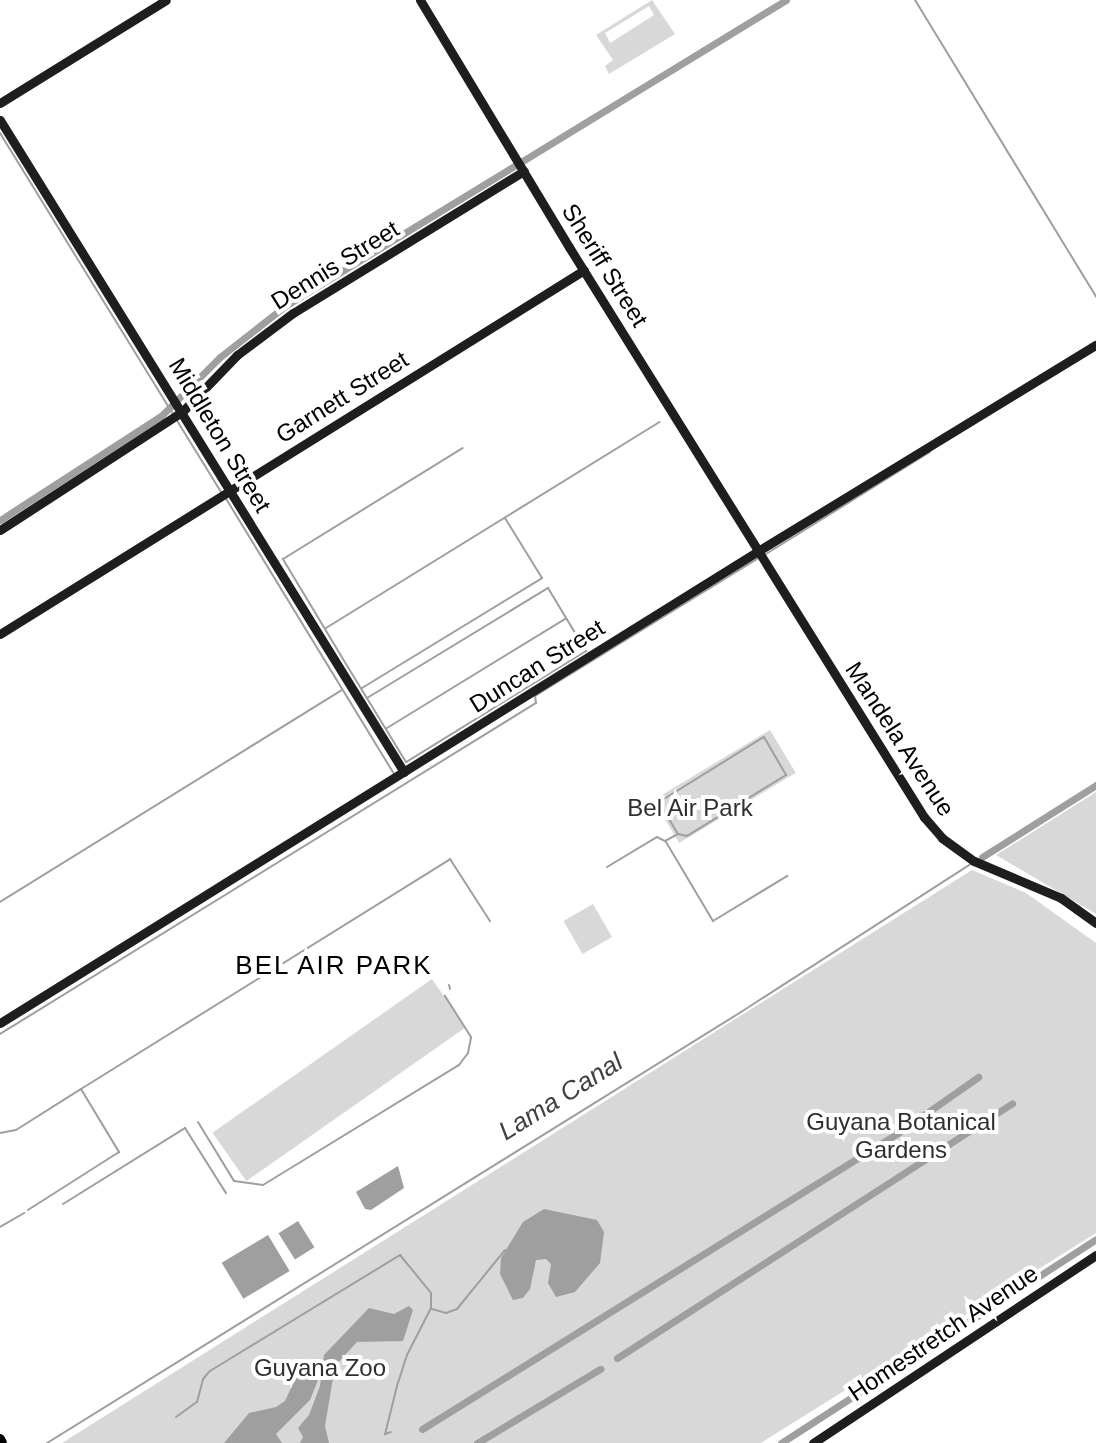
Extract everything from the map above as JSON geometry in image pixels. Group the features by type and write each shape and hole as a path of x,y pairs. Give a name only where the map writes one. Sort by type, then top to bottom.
{"street":[{"path":"0,103 166,0"},
{"name":"Sheriff Street","path":"420,0 760,555"},
{"name":"Middleton Street","path":"0,120 404,772"},
{"name":"Dennis Street","path":"0,530 169,420 237,355 293,313 524,171"},
{"name":"Garnett Street","path":"0,634 584,270"},
{"name":"Duncan Street","path":"0,1023 1096,345"},
{"name":"Mandela Avenue","path":"760,555 924,817 940,836 988,868 1061,898 1096,923"},
{"name":"Homestretch Avenue","path":"813,1443 1096,1255"}],"green space":[{"path":"652,0 675,34 609,74 605,66 613,60 596,35","holes":["649,6 654,15 610,43 605,33"]},
{"name":"Bel Air Park","path":"770,730 796,773 679,843 653,800"},
{"path":"1096,792 1096,914 996,855"},
{"name":"Guyana Botanical Gardens","path":"972,870 1026,893 1096,943 1096,1233 761,1443 62,1443"},
{"path":"593,904 612,937 583,954 564,921"},
{"path":"432,979 466,1027 246,1181 212,1133"}],"shaded area":[{"path":"398,1166 404,1188 371,1210 365,1209 356,1192"},
{"path":"544,1209 597,1220 604,1232 600,1263 575,1292 556,1297 548,1283 551,1264 546,1259 536,1260 530,1289 523,1298 513,1300 500,1274 501,1258 523,1222"},
{"path":"298,1221 314,1247 295,1259 278,1233"},
{"path":"268,1235 290,1271 243,1299 222,1263"},
{"path":"409,1306 413,1310 403,1341 357,1342 335,1366 325,1426 329,1443 300,1443 303,1437 298,1428 309,1415 320,1386 324,1355 369,1308 394,1314"},
{"path":"316,1364 318,1380 310,1400 276,1434 282,1443 224,1443 249,1413 276,1407 285,1401 298,1373"}],"waterway":[{"path":"0,520 161,416 220,357 285,306 786,0"},
{"path":"915,0 1096,297"},
{"path":"0,133 173,414"},
{"path":"176,419 221,492"},
{"path":"326,628 660,422"},
{"path":"367,698 548,588 586,651 406,762 343,659 283,559 463,448"},
{"path":"766,554 930,452"},
{"path":"225,497 395,775"},
{"path":"362,688 542,578 505,518"},
{"path":"0,1034 536,703 535,696 757,559"},
{"path":"387,728 565,619"},
{"path":"0,902 342,690"},
{"path":"607,867 657,837 665,841 678,834 659,802 764,737 786,775 687,836 678,834"},
{"name":"Lama Canal","path":"982,857 1096,785"},
{"path":"666,842 713,921 787,876"},
{"path":"81,1089 450,859 490,921"},
{"name":"Lama Canal","path":"47,1443 741,1012 971,864"},
{"path":"449,985 450,989"},
{"path":"198,1122 234,1181 263,1185 459,1065 468,1053 471,1037 445,996"},
{"path":"422,1429 898,1133 978,1077"},
{"path":"0,1133 16,1130 81,1089 119,1152 28,1210"},
{"path":"617,1358 1012,1103"},
{"path":"63,1204 185,1128 226,1193"},
{"path":"0,1227 24,1213"},
{"path":"781,1443 1096,1239"},
{"path":"432,1309 446,1313 457,1309 505,1250"},
{"path":"176,1417 197,1402 203,1379 210,1371 400,1255 431,1293 431,1308 407,1355 398,1382 385,1434 391,1432"},
{"path":"477,1443 600,1369"}],"district":[{"name":"BEL AIR PARK","path":"334,966"}],"park label":[{"name":"Guyana Zoo","path":"320,1368"}]}
